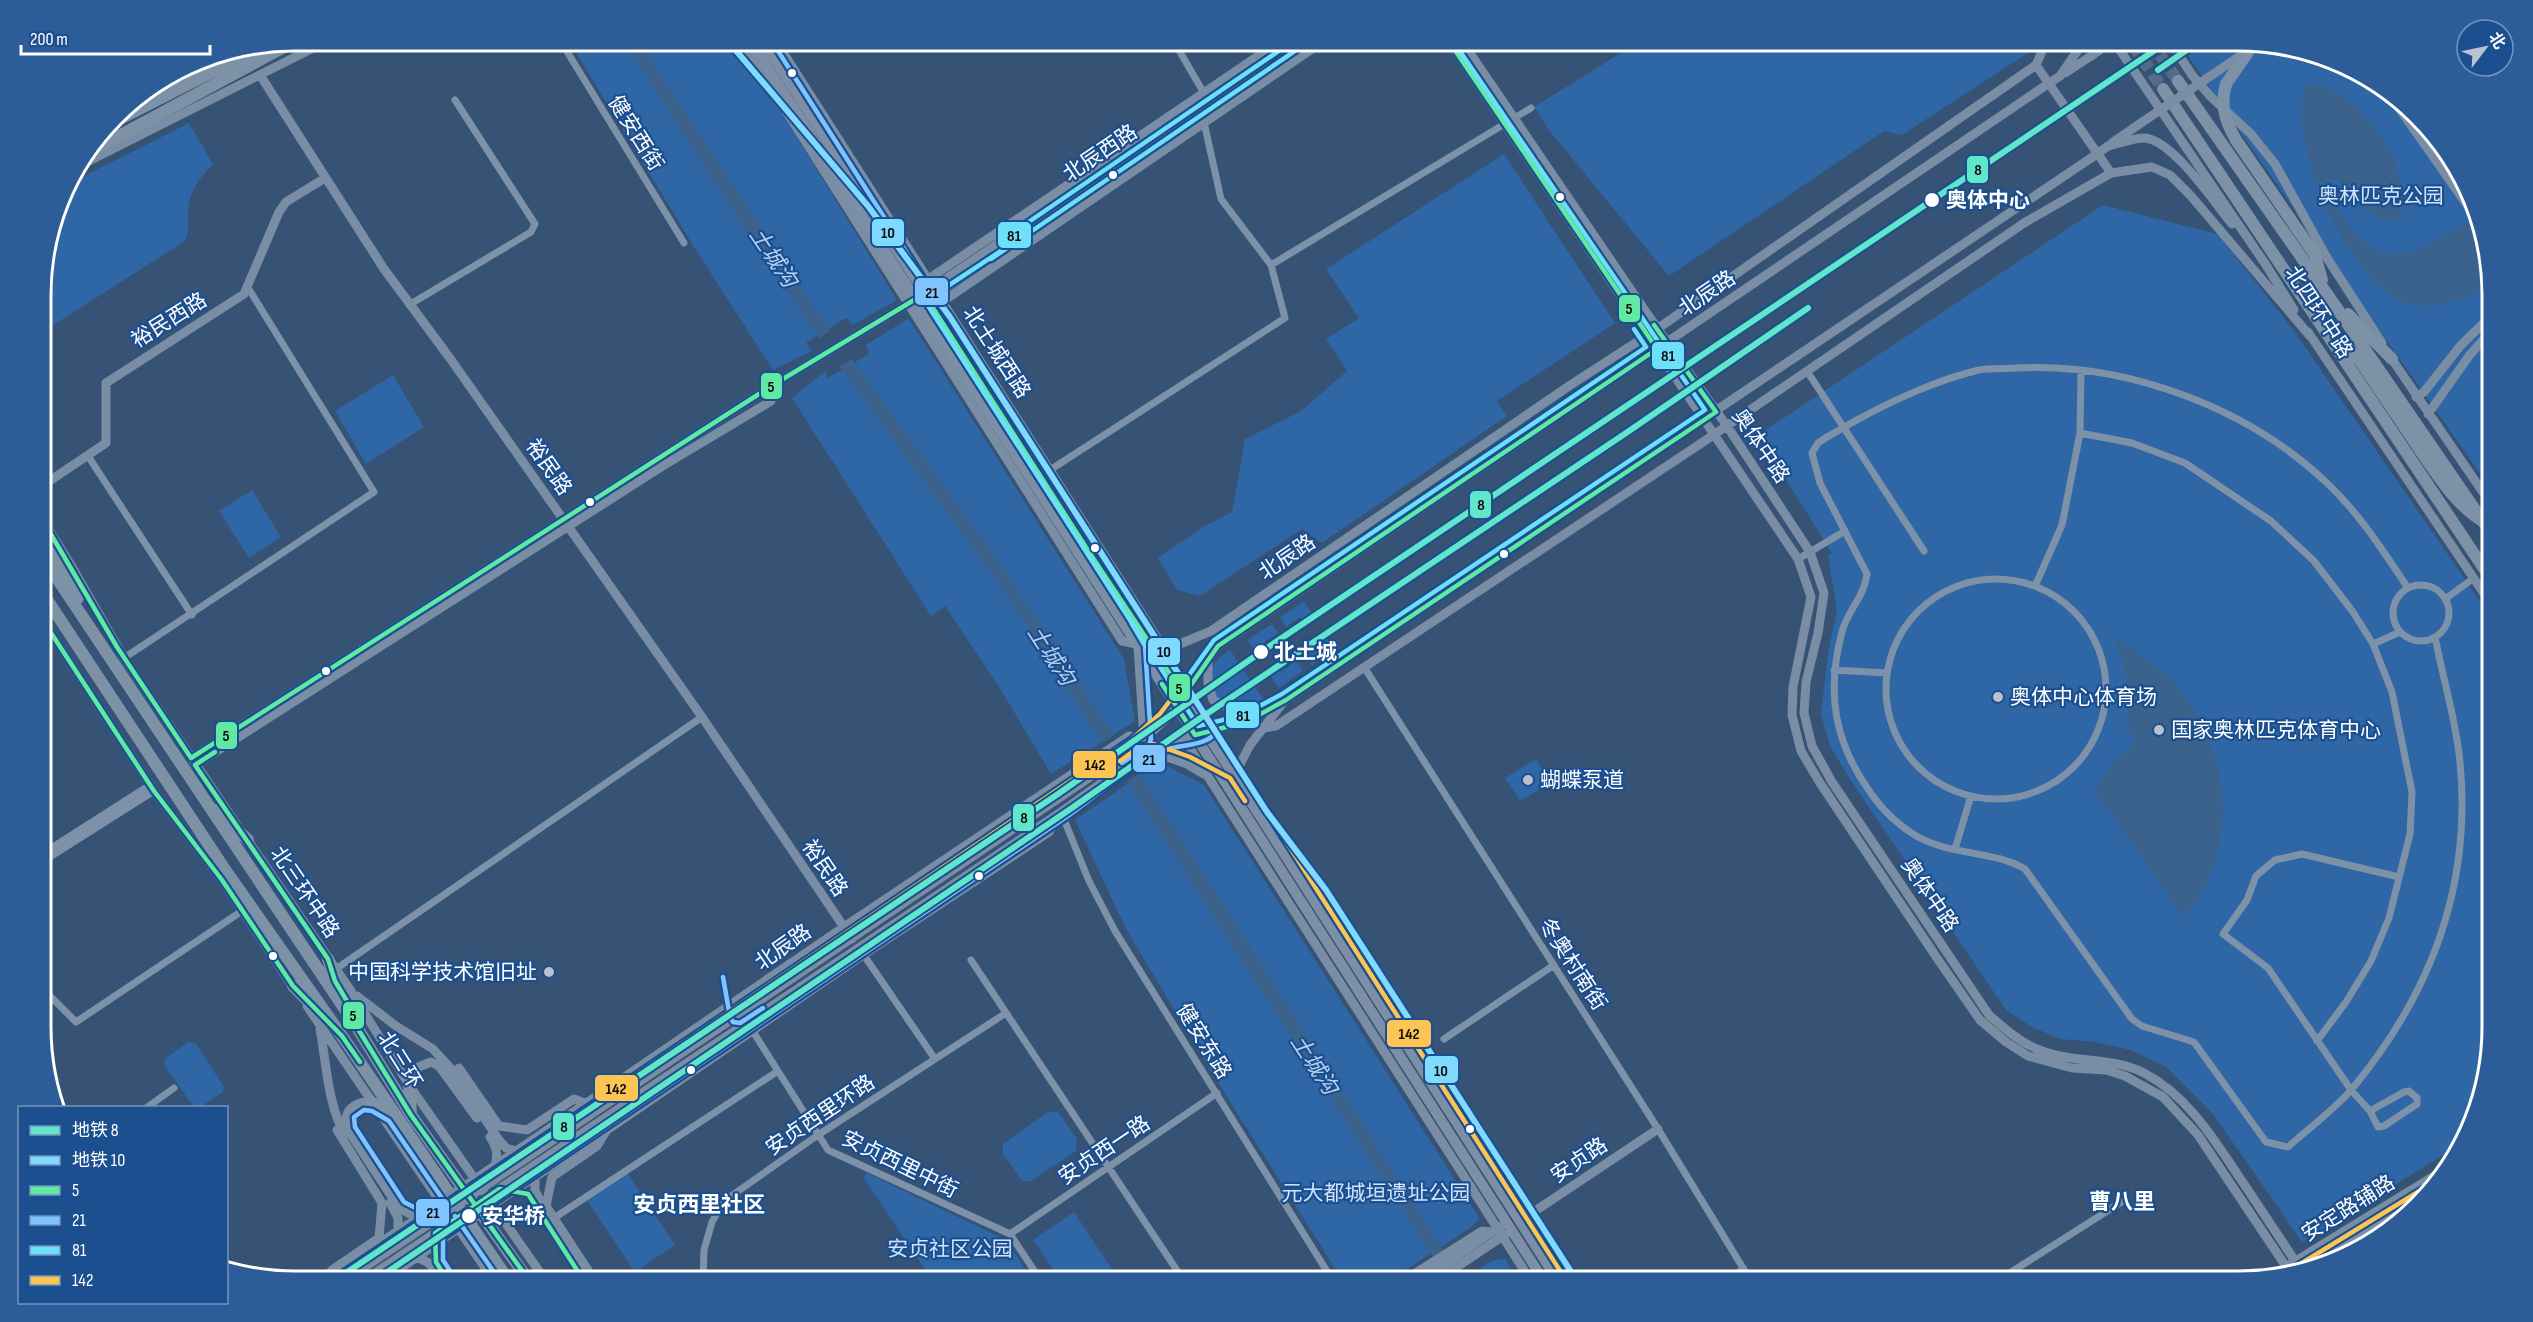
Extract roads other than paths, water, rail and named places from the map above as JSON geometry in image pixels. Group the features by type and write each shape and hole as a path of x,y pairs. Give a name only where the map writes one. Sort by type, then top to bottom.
{"highway":[{"path":"102,145 279,52"},
{"path":"2250,52 2226,84 2222,106 2227,125 2315,255 2325,291 2392,359"},
{"path":"135,112 241,57"},
{"name":"北四环中路","path":"2178,81 2482,520"},
{"name":"北四环中路","path":"2163,89 2312,308 2482,565"},
{"path":"2312,308 2360,362 2454,498 2472,516 2482,521"},
{"path":"51,548 118,660"},
{"name":"北三环","path":"51,568 118,660 200,795 358,1029 411,1115 523,1271"},
{"name":"北三环","path":"51,606 226,872 342,1036 502,1271"},
{"path":"200,795 248,840"},
{"path":"188,811 222,880"},
{"path":"332,964 335,981 351,1008 358,1029"},
{"path":"293,986 342,1036"},
{"path":"409,1085 411,1115"},
{"path":"371,1102 394,1115"}],"main road":[{"name":"北土城西路","path":"758,51 927,295 1137,646 1226,784 1332,930"},
{"name":"北土城西路","path":"769,51 1156,647 1332,930"},
{"path":"1332,930 1501,1232 1535,1271"},
{"path":"1332,930 1524,1219 1553,1271"},
{"path":"2341,1248 2392,1217"}],"street":[{"path":"92,160 307,51"},
{"name":"健安西街","path":"567,51 684,243"},
{"name":"北土城西路","path":"747,51 927,295 1050,470 1156,647"},
{"name":"北土城西路","path":"782,51 927,295"},
{"path":"1050,470 1285,318 1271,265 1221,199 1203,119 1207,97 1180,51"},
{"name":"北辰西路","path":"1207,97 1268,51"},
{"name":"北辰西路","path":"927,295 1005,233 1277,51"},
{"name":"北辰西路","path":"1203,119 1296,51"},
{"name":"北辰西路","path":"193,761 566,523 773,385 927,295 1308,51"},
{"name":"奥体中路","path":"1455,51 1798,559 1811,597 1793,687 1792,715 1801,750 1820,783 1937,958 1980,1020 2006,1042 2028,1056 2072,1068 2106,1070 2125,1076 2163,1097 2198,1135 2285,1266"},
{"name":"奥体中路","path":"1468,51 1727,426 1810,552 1824,593 1818,633 1806,682 1804,713 1812,746 1832,782 1989,1015 2013,1036 2038,1050 2066,1057 2115,1063 2143,1073 2176,1095 2206,1128 2297,1264"},
{"path":"2042,51 2036,65 2111,173"},
{"path":"2060,76 2077,51"},
{"name":"北辰路","path":"499,1189 536,1158 858,947 1049,832 1061,812 1143,750 1144,739 1165,720 1218,646 2098,51"},
{"name":"北四环中路","path":"2121,51 2266,265 2310,336 2482,590"},
{"name":"北四环中路","path":"2177,51 2199,83 2251,134 2275,164 2327,258 2416,397 2482,491"},
{"name":"北辰路","path":"536,1158 747,1022 858,947 1107,764 1167,742 1252,718 1285,701 1716,412 2246,52"},
{"name":"北辰路","path":"1211,631 1569,386 1648,336 2036,65"},
{"name":"裕民路","path":"260,75 409,304 702,717 858,947"},
{"path":"409,304 531,232 535,224 455,100"},
{"path":"1271,265 1531,108"},
{"path":"2406,118 2460,195"},
{"path":"2108,146 2144,138 2159,142 2175,155 2266,265"},
{"path":"1263,728 1276,726 1364,668 1714,435 2024,223 2111,173 2152,166 2170,175 2191,196 2310,336"},
{"name":"裕民西路","path":"51,480 106,443 106,383 244,294 279,212 286,202 325,177"},
{"path":"118,660 192,615 374,492 247,286"},
{"path":"2416,397 2424,392 2461,345 2482,324"},
{"path":"2428,414 2482,341"},
{"path":"2408,588 2366,525 2328,483 2283,446 2237,419 2191,399 2139,381 2081,370 2032,367 1980,370 1900,397 1827,437 1818,443 1812,453 1820,483 1867,574 1865,586 1842,629 1834,670 1834,705 1840,739 1855,772 1898,824 1922,839 1955,849 2012,861 2025,869 2132,1019 2142,1026 2193,1042 2266,1142 2288,1147 2351,1090 2409,1008 2428,969 2444,927 2462,843 2460,761 2434,638"},
{"path":"2035,586 2062,525 2080,433 2081,370"},
{"path":"1807,371 1924,551"},
{"path":"2080,433 2132,443 2185,463 2271,521 2314,561 2353,612 2373,644 2392,692 2412,792 2410,834 2389,918 2371,961 2346,1002 2317,1041"},
{"path":"88,456 192,615"},
{"path":"1798,559 1845,531"},
{"name":"北三环中路","path":"51,533 72,567 118,660 248,840 351,991 409,1085 539,1271"},
{"path":"2445,599 2474,578"},
{"path":"1983,580 2009,580 2035,586 2066,604 2095,640 2105,676 2102,721 2095,738 2080,761 2051,785 2017,798 1989,799 1971,796 1937,782 1917,766 1896,735 1888,711 1887,673 1894,648 1906,625 1924,606 1940,594 1958,586 1983,580"},
{"path":"2425,585 2433,587 2445,599 2449,616 2442,632 2434,638 2416,640 2400,632 2393,616 2393,608 2396,600 2408,588 2425,585"},
{"path":"1156,647 1180,644 1211,631 1247,626"},
{"path":"2373,644 2400,632"},
{"path":"51,633 152,788 222,880 487,1271"},
{"path":"1137,646 1144,739"},
{"path":"1208,660 1208,683 1214,700 1252,718"},
{"name":"冬奥村南街","path":"1364,668 1658,1129 1743,1269"},
{"path":"1834,670 1887,673"},
{"path":"1235,774 1250,745 1285,701"},
{"path":"332,964 702,717"},
{"path":"1195,735 1189,747 1526,1271"},
{"name":"北辰路","path":"491,1168 1129,736 1144,739"},
{"path":"1143,750 1187,764 1226,784"},
{"path":"51,849 152,788"},
{"path":"51,856 152,788"},
{"path":"1955,849 1971,796"},
{"name":"健安东路","path":"1061,812 1088,880 1115,931 1327,1271"},
{"path":"2370,1111 2404,1092 2409,1091 2417,1098 2417,1104 2384,1126 2378,1127 2370,1111 2351,1090 2268,968 2223,934 2247,900 2256,876 2275,860 2302,854 2399,877"},
{"path":"51,997 75,1022 242,911"},
{"path":"858,947 935,1059"},
{"name":"北辰路","path":"499,1189 514,1191 534,1179 753,1032 858,947"},
{"path":"971,960 1177,1271"},
{"path":"1444,1038 1554,965"},
{"path":"351,991 396,1026 432,1049 445,1054 457,1066 499,1126 527,1130 574,1099 587,1104"},
{"name":"安贞西里环路","path":"703,1271 704,1250 712,1222 724,1201 818,1135 1006,1013"},
{"name":"安贞西里中街","path":"747,1022 828,1150 1010,1234"},
{"path":"319,1023 338,1132 383,1208 379,1238 331,1271"},
{"path":"432,1049 453,1071 506,1148 536,1158 534,1179 538,1199 586,1271"},
{"path":"338,1271 491,1168 498,1156 494,1143 440,1066 431,1062 416,1068 409,1085"},
{"path":"554,1218 778,1071"},
{"path":"147,1106 174,1088"},
{"name":"安贞西一路","path":"1010,1234 1217,1093"},
{"path":"333,1101 342,1130 395,1210 398,1218 398,1245"},
{"path":"371,1102 358,1103 350,1108 345,1120 348,1130 399,1208 408,1214 421,1216 435,1235 436,1262 442,1271"},
{"name":"安贞路","path":"1501,1232 1658,1129"},
{"path":"587,1271 546,1206 552,1177 597,1146 607,1130"},
{"path":"491,1168 499,1189"},
{"name":"安定路辅路","path":"2292,1265 2430,1179"},
{"path":"378,1271 435,1235 499,1189"},
{"path":"397,1271 416,1258 435,1235 499,1189"},
{"path":"514,1191 528,1194 536,1204 578,1271"},
{"path":"2013,1271 2123,1201"},
{"path":"1524,1219 1562,1271"},
{"path":"1454,1271 1482,1231 1501,1232"},
{"path":"1437,1271 1464,1257 1501,1232"},
{"path":"1010,1234 1034,1271"},
{"path":"359,1271 398,1245 435,1235"},
{"path":"402,1255 431,1264 436,1271"}],"water":[{"name":"土城沟","path":"629,51 646,51 816,310 989,547 1177,831 1457,1271 1442,1271 1010,601 835,360 715,184"},
{"path":"2312,84 2329,89 2348,100 2381,137 2393,159 2401,181 2403,202 2398,219 2386,222 2366,211 2336,178 2324,182 2338,209 2357,235 2382,252 2396,254 2421,248 2471,222 2480,263 2482,290 2450,302 2417,305 2407,303 2385,291 2364,269 2344,242 2314,176 2305,143 2302,113 2305,89"},
{"path":"2115,638 2162,671 2185,697 2201,723 2220,779 2223,808 2221,837 2214,866 2201,892 2183,917 2094,789 2104,778 2114,760 2125,754 2135,742 2126,721 2129,698 2125,670"}],"tunnel":[{"path":"2137,51 2163,89"},
{"path":"2158,51 2178,81"}],"metro line":[{"name":"10","path":"736,51 868,206 950,317 1267,812 1326,890 1571,1271"},
{"name":"8","path":"349,1271 1058,794 1261,652 2154,51"},
{"name":"8","path":"2158,70 2185,51"},
{"name":"8","path":"389,1271 1069,810 1199,719 1629,431 1808,308"}],"place":[{"name":"奥体中心","path":"1932,200"},
{"name":"北土城","path":"1261,652"},
{"name":"奥体中心体育场","path":"1998,697"},
{"name":"国家奥林匹克体育中心","path":"2159,730"},
{"name":"蝴蝶泵道","path":"1528,780"},
{"name":"中国科学技术馆旧址","path":"549,972"},
{"name":"安华桥","path":"469,1216"}],"district":[{"name":"曹八里","path":"2122,1201"},
{"name":"安贞西里社区","path":"699,1204"}],"park label":[{"name":"奥林匹克公园","path":"2381,196"},
{"name":"元大都城垣遗址公园","path":"1376,1193"},
{"name":"安贞社区公园","path":"950,1249"}]}
